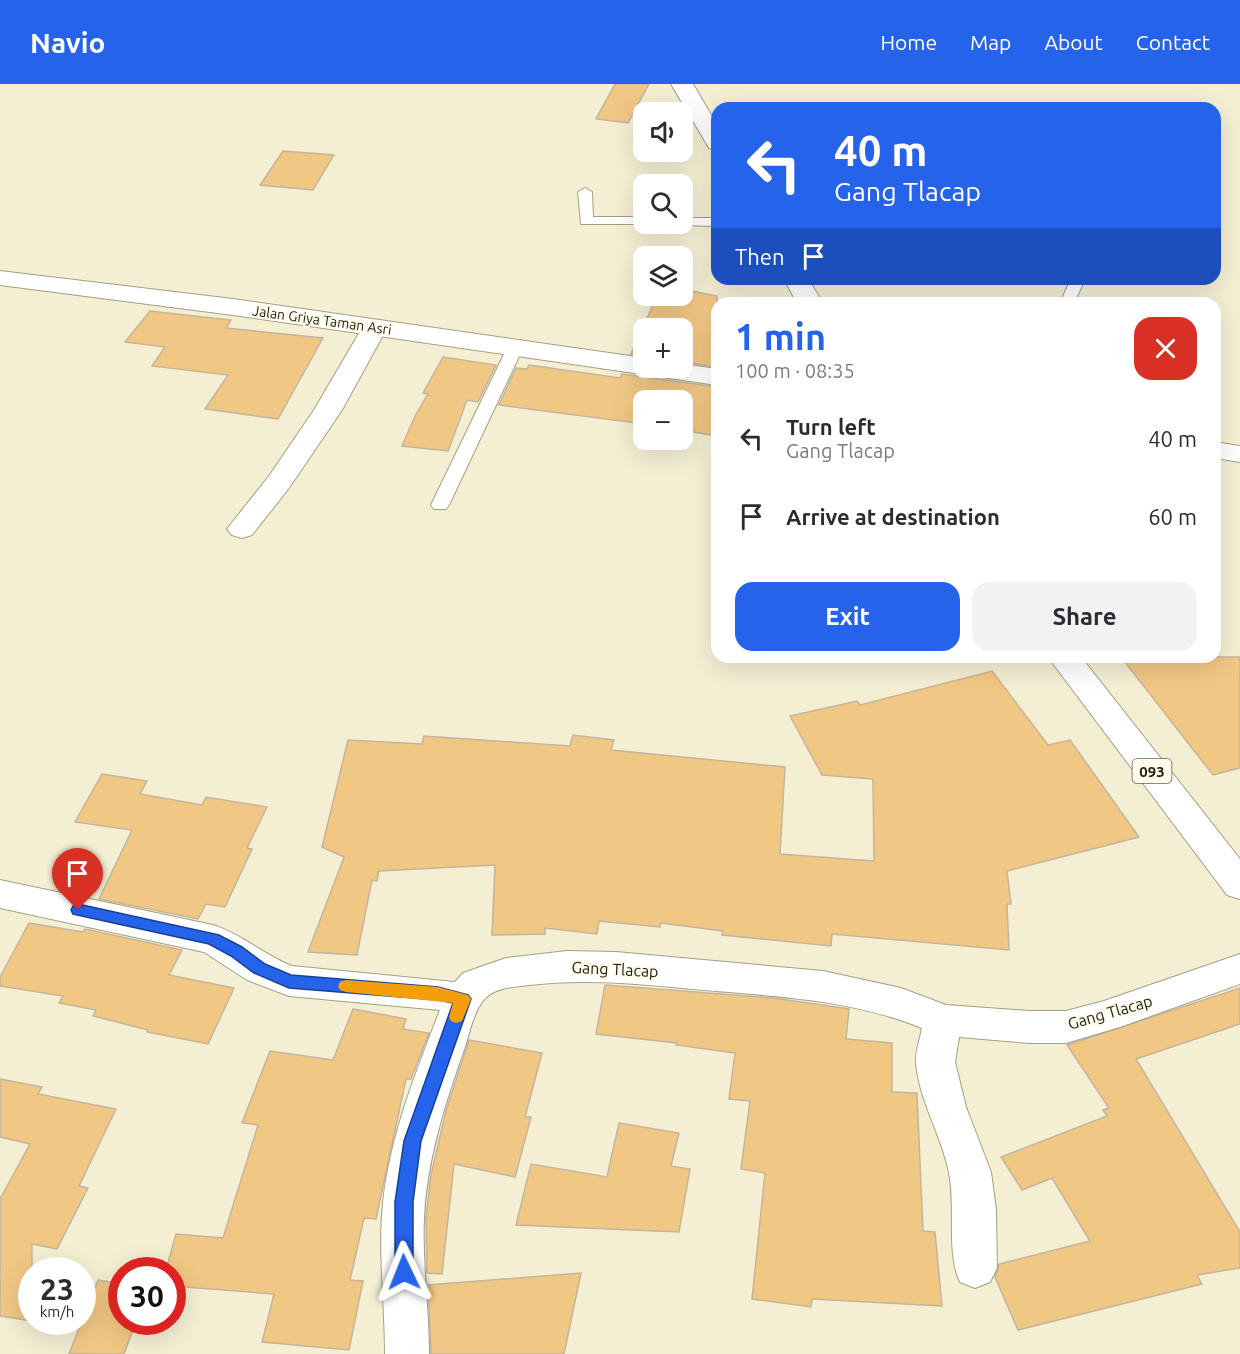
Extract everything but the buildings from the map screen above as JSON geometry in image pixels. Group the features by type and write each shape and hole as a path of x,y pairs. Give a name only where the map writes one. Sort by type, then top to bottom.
{"street":[{"path":"682,84 711,133"},
{"name":"Jalan Griya Taman Asri","path":"0,278 233,307 633,364"},
{"path":"242,529 279,482 328,410 375,328"},
{"path":"693,374 711,376"},
{"path":"1221,451 1240,454"},
{"name":"093","path":"1069,663 1240,885"},
{"path":"0,894 213,939 260,969 289,981 438,994 463,999 413,1141 404,1202 403,1250 407,1354"},
{"name":"Gang Tlacap","path":"463,999 476,984 506,973 567,966 616,967 823,986 901,1003 943,1020 1029,1027 1066,1027 1106,1016 1240,969"},
{"path":"943,1020 935,1062 945,1107 970,1172 975,1210 975,1268"}],"lane":[{"path":"585,192 586,221 633,221"},
{"path":"693,222 711,222"},
{"path":"440,505 515,348"}],"slow traffic":[{"path":"346,986 438,994 463,999 456,1017"}],"route":[{"path":"78,910 213,939 260,969 289,981 438,994 463,999 413,1141 404,1202 404,1272"}]}
